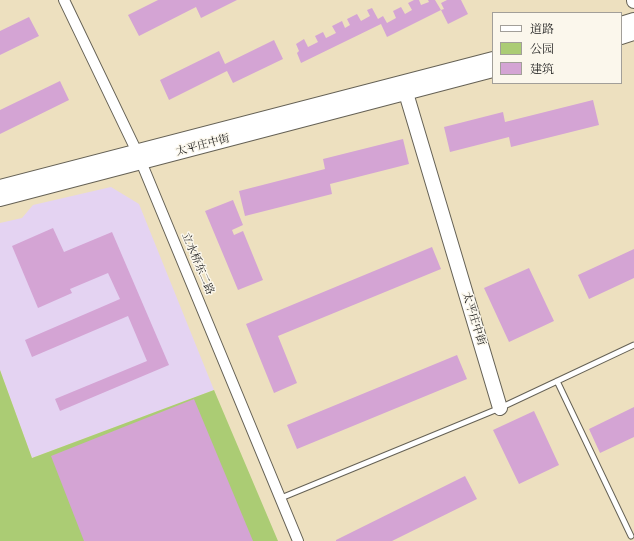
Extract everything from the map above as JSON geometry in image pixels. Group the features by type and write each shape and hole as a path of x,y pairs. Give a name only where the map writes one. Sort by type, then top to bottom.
{"main road":[{"path":"622,24 634,20"},
{"path":"622,37 634,33"},
{"name":"太平庄中街","path":"404,88 492,59"},
{"name":"太平庄中街","path":"0,199 139,157 404,88 492,70"},
{"name":"太平庄中街","path":"404,88 500,408"},
{"name":"太平庄中街","path":"0,187 139,157"}],"street":[{"name":"立水桥东二路","path":"64,0 139,157 298,541"}],"lane":[{"path":"281,498 500,408 634,345"},
{"path":"557,381 631,536"}],"shaded area":[{"path":"111,187 139,204 214,390 32,458 0,370 0,223 22,218 33,205"}],"green space":[{"path":"0,370 32,458 214,390 278,541 0,541"}],"building":[{"path":"158,0 237,0 201,18 196,7 139,36 128,15"},
{"path":"414,0 419,0 421,5 429,2 428,0 435,0 441,10 387,37 381,24 301,63 297,53 299,51 296,44 304,39 308,47 318,42 315,36 323,32 326,38 336,33 332,26 342,21 345,28 350,25 347,19 357,14 361,21 370,16 367,10 372,8 378,19 383,16 387,23 396,18 393,11 401,7 405,14 412,10 408,3"},
{"path":"447,0 461,0 468,14 448,24 441,10 444,9 441,3"},
{"path":"29,17 39,36 0,55 0,31"},
{"path":"274,40 283,59 233,83 227,71 169,100 160,80 219,51 225,64"},
{"path":"60,81 69,100 0,134 0,110"},
{"path":"593,100 599,125 511,147 509,137 450,152 444,127 503,112 505,122"},
{"path":"403,139 409,164 330,184 332,194 245,216 239,191 325,169 323,159"},
{"path":"233,200 243,225 232,230 234,235 243,231 263,280 238,290 205,211"},
{"path":"53,228 64,252 112,232 169,365 60,411 55,399 147,361 128,316 32,357 25,340 120,299 108,273 70,289 72,293 38,308 12,246"},
{"path":"432,247 441,269 278,336 297,383 274,393 246,324"},
{"path":"634,249 634,278 589,299 578,275"},
{"path":"529,268 554,321 509,342 484,288"},
{"path":"457,355 467,379 297,449 287,425"},
{"path":"194,399 253,541 84,541 51,456"},
{"path":"634,407 634,437 600,453 589,429"},
{"path":"534,411 559,465 519,484 493,430"},
{"path":"465,476 477,499 392,541 336,541 336,540"}]}
